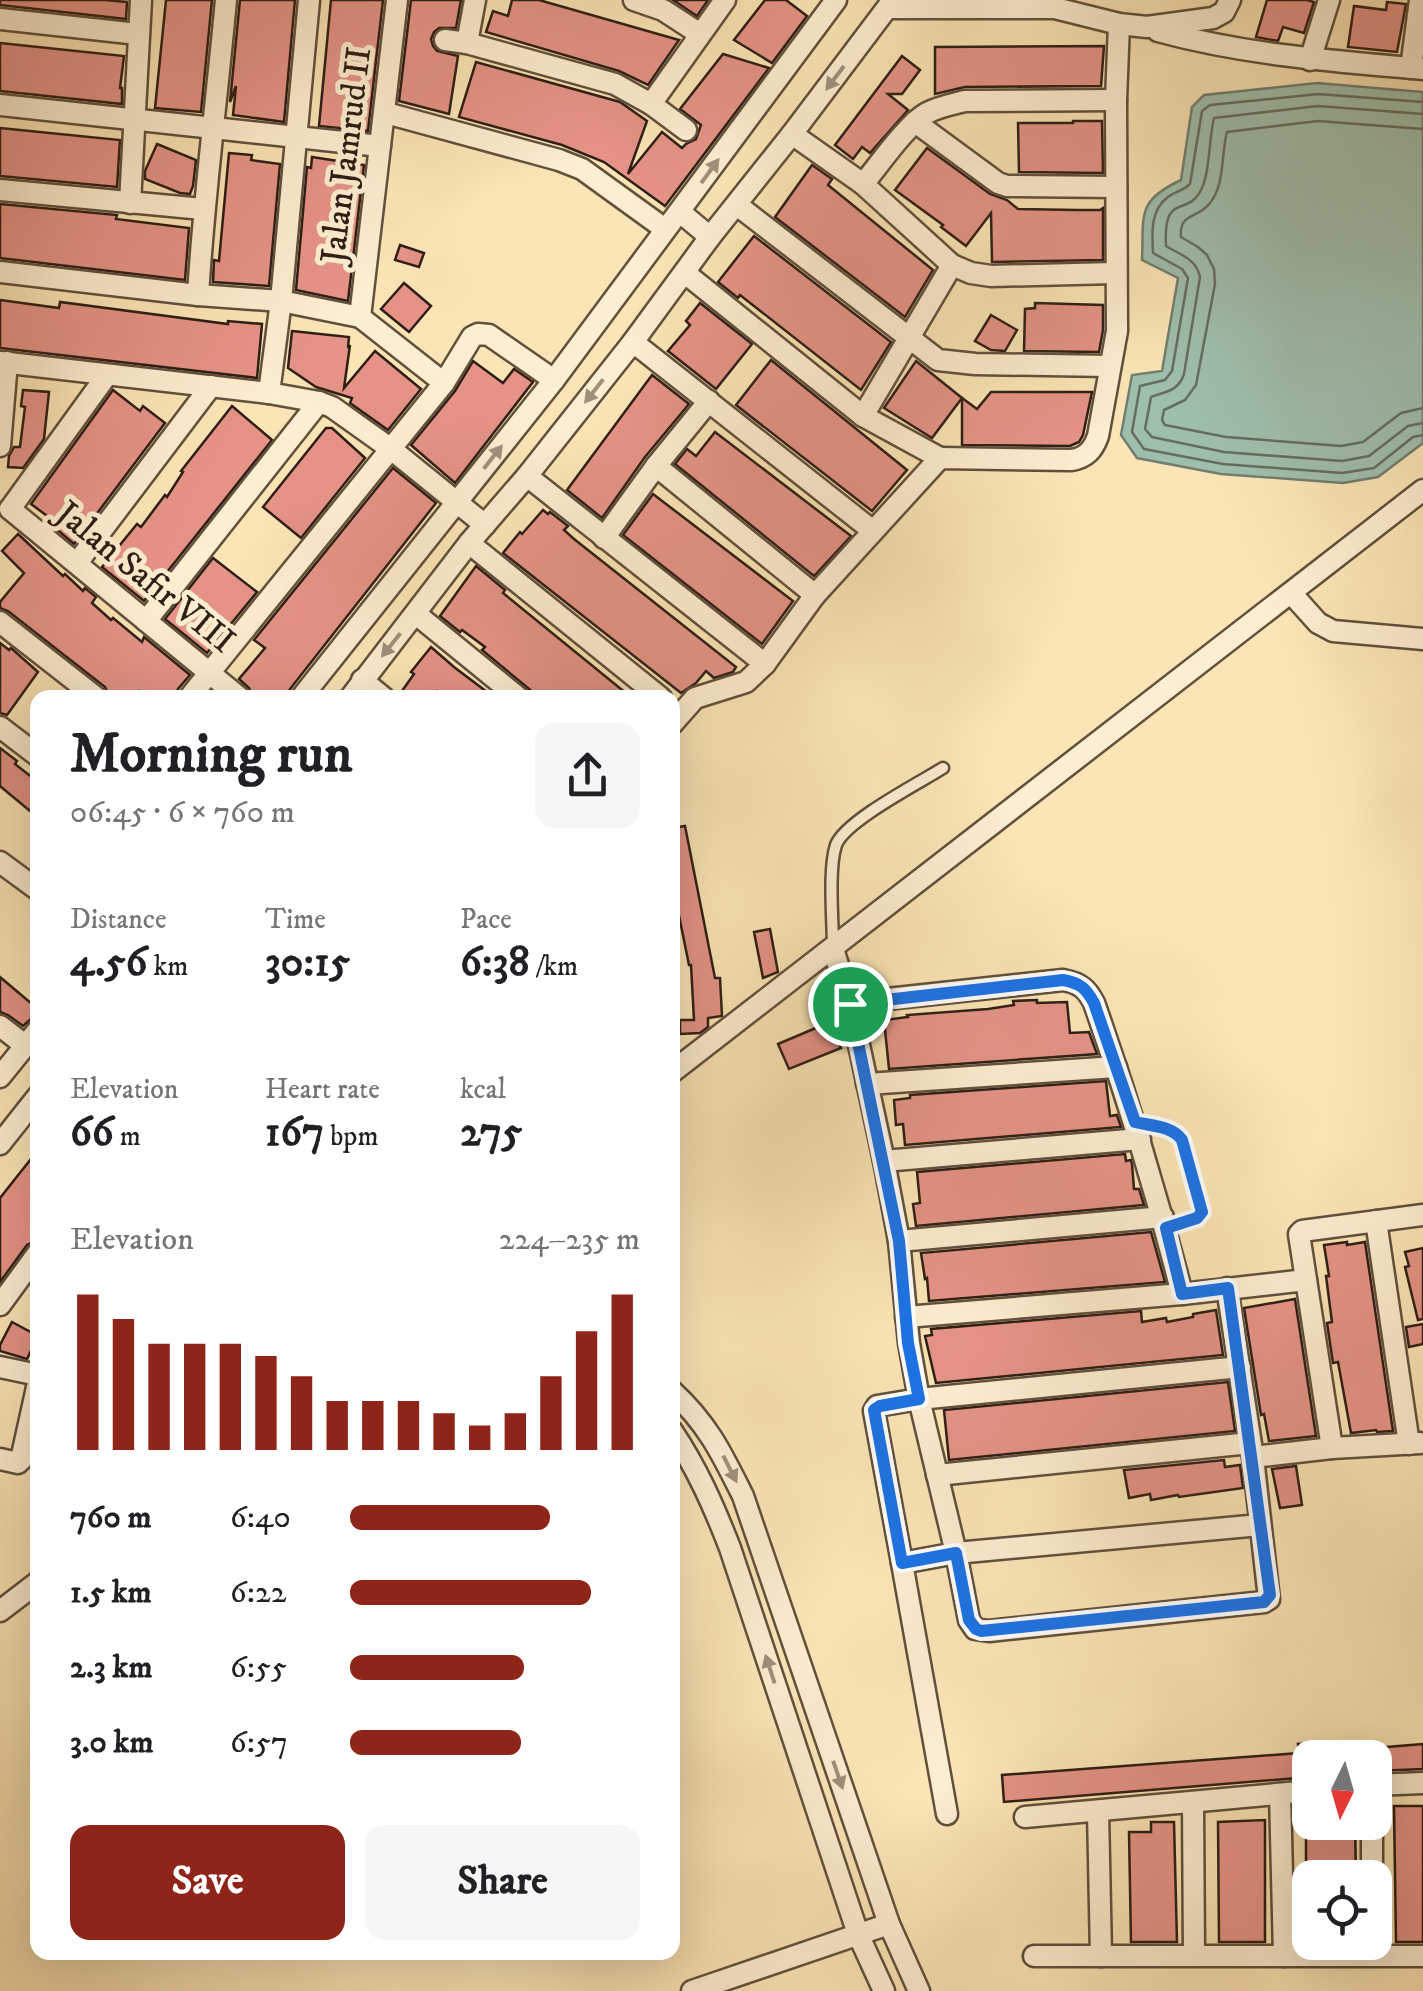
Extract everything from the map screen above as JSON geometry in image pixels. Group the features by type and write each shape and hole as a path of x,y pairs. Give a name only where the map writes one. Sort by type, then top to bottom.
{"street":[{"path":"130,203 141,0"},
{"path":"198,295 203,209 226,0"},
{"path":"269,393 309,0"},
{"name":"Jalan Jamrud II","path":"360,317 397,0"},
{"path":"475,0 456,41 615,84 686,130"},
{"path":"634,0 664,10 700,34"},
{"path":"651,104 724,0"},
{"path":"1147,27 1213,18 1224,12 1230,0"},
{"path":"1310,60 1329,0"},
{"path":"356,689 633,342 891,4 1050,4 1228,48 1310,60 1417,68 1420,0"},
{"path":"306,690 554,380 680,212 829,2"},
{"path":"0,19 138,34"},
{"path":"685,274 863,416 940,458 1080,459 1094,448 1098,436 1109,366 1116,347 1119,24"},
{"path":"863,184 927,113 966,101 1116,100"},
{"path":"0,105 380,146"},
{"path":"386,113 582,169 665,229"},
{"path":"915,122 1006,186 1116,188"},
{"path":"792,134 863,184 952,265 992,276 1116,273"},
{"path":"0,190 203,209"},
{"path":"737,205 938,360 1109,366"},
{"path":"680,212 710,237"},
{"path":"863,416 952,265"},
{"path":"0,272 281,301 360,317 444,384"},
{"path":"195,690 444,384 472,337 478,334 494,338 554,380"},
{"path":"633,342 873,531"},
{"path":"0,446 3,362 269,393 332,407 392,448 486,526"},
{"path":"5,508 107,375"},
{"path":"77,564 211,386"},
{"path":"604,538 710,401"},
{"path":"146,622 319,402"},
{"path":"680,711 695,698 746,682 765,664 814,595 940,458"},
{"path":"656,466 814,595"},
{"path":"527,476 765,664"},
{"path":"680,1061 833,948 1423,490"},
{"name":"Jalan Safir VIII","path":"5,508 230,690"},
{"path":"469,543 651,690"},
{"path":"1291,593 1318,624 1333,631 1423,638"},
{"path":"416,614 510,690"},
{"path":"0,622 87,690"},
{"path":"0,727 30,750"},
{"path":"0,862 30,884"},
{"path":"833,948 850,1004 884,1161 899,1241 908,1343 919,1399 969,1620 976,1629 990,1631 1264,1602 1270,1595 1228,1288"},
{"path":"850,1004 1063,980 1088,991 1138,1131 1182,1294"},
{"path":"0,1026 30,1037"},
{"path":"0,1077 30,1040"},
{"path":"868,1084 1116,1067"},
{"path":"0,1144 30,1106"},
{"path":"884,1161 1138,1131"},
{"path":"1332,1448 1300,1232 1423,1215"},
{"path":"937,1475 1252,1450 1416,1443 1376,1220"},
{"path":"899,1241 1164,1222"},
{"path":"0,1305 30,1269"},
{"path":"906,1317 1306,1280"},
{"path":"0,1367 30,1373"},
{"path":"947,1814 874,1410 919,1399 1240,1367"},
{"path":"680,1398 709,1430 743,1496 888,1924 919,1991"},
{"path":"9,1461 24,1448 30,1421"},
{"path":"680,1444 712,1502 730,1548 858,1934 884,1991"},
{"path":"902,1563 956,1553 1260,1524"},
{"path":"0,1611 30,1588"},
{"path":"1392,1785 1423,1783"},
{"path":"1025,1817 1292,1793"},
{"path":"1280,1794 1284,1956"},
{"path":"1193,1802 1194,1955"},
{"path":"1098,1810 1101,1956"},
{"path":"692,1991 888,1924"},
{"path":"1392,1952 1423,1956"},
{"path":"1034,1956 1292,1955"}],"lane":[{"path":"833,948 833,874 839,840 863,818 943,768"},
{"path":"1138,1131 1175,1132 1184,1145 1202,1212 1197,1218 1164,1222"}],"water":[{"path":"1317,83 1423,92 1423,443 1378,477 1343,483 1221,474 1137,458 1121,435 1132,375 1162,371 1178,278 1142,260 1143,220 1156,195 1181,180 1192,107 1204,95"}],"building":[{"path":"0,0 127,2 126,19 0,5"},
{"path":"166,0 212,0 201,112 155,108"},
{"path":"240,0 295,0 284,122 233,115 236,86 230,102"},
{"path":"331,0 383,0 368,131 319,126"},
{"path":"411,0 461,0 456,28 439,28 431,39 437,51 458,56 449,114 399,101"},
{"path":"512,0 539,0 679,40 648,85 619,71 486,32 493,11 508,16"},
{"path":"673,0 708,0 697,16"},
{"path":"765,0 786,0 807,16 772,63 734,40"},
{"path":"1267,0 1314,2 1304,33 1283,27 1278,41 1256,37"},
{"path":"1387,2 1406,4 1397,52 1348,47 1354,6 1386,10"},
{"path":"0,43 124,56 122,104 0,91"},
{"path":"1104,46 1101,86 965,87 935,94 935,47"},
{"path":"723,54 769,68 665,206 604,162 562,145 459,117 476,62 620,102 647,121 628,174 662,132 682,148 696,139 701,125 680,109"},
{"path":"902,56 920,70 902,94 888,94 908,110 870,153 862,147 853,159 835,145"},
{"path":"1102,121 1103,173 1019,172 1018,123"},
{"path":"0,128 120,140 117,187 0,176"},
{"path":"157,144 196,160 190,194 145,179"},
{"path":"927,148 990,194 1018,209 1103,208 1103,260 992,262 991,213 966,246 895,190"},
{"path":"229,153 280,164 269,286 213,282 214,260 219,261"},
{"path":"312,157 364,165 348,301 296,290 307,167 311,168"},
{"path":"812,165 832,179 828,185 933,270 905,317 775,217"},
{"path":"0,204 117,215 116,219 189,228 185,280 0,258"},
{"path":"754,236 891,342 861,390 718,282"},
{"path":"400,245 424,253 419,267 395,260"},
{"path":"404,283 431,306 409,332 381,309"},
{"path":"0,300 59,308 60,302 228,324 262,324 257,378 0,348"},
{"path":"700,303 752,344 716,389 668,351 690,325 686,321"},
{"path":"1035,303 1103,305 1099,352 1024,351 1025,309 1035,308"},
{"path":"991,315 1017,330 1005,351 991,350 975,341"},
{"path":"292,331 349,337 344,388 375,351 421,389 388,430 350,403 352,398 316,387 288,368"},
{"path":"771,360 907,470 872,511 736,405"},
{"path":"473,361 503,383 514,369 533,382 455,483 411,445 455,391"},
{"path":"916,361 962,398 932,438 884,408"},
{"path":"652,375 689,404 602,518 567,490"},
{"path":"23,390 49,392 44,439 23,468 8,467 14,447 20,447"},
{"path":"113,390 140,411 143,406 165,423 74,544 55,528 58,524 31,504"},
{"path":"991,392 1092,392 1083,435 1070,446 962,445 962,398 977,409"},
{"path":"232,406 272,440 144,601 102,567 137,524 141,527 167,497 181,471"},
{"path":"326,428 332,428 365,458 301,538 263,507"},
{"path":"715,432 851,536 814,576 675,464 687,449 696,456"},
{"path":"393,468 436,503 290,690 250,690 239,679 265,648 254,640"},
{"path":"653,494 793,601 762,644 623,535"},
{"path":"543,510 550,512 568,526 564,530 574,539 736,667 733,672 714,678 706,671 681,693 503,553"},
{"path":"18,534 63,576 96,597 92,603 111,620 142,642 144,637 190,675 178,690 106,690 0,608 0,602 24,573 2,551"},
{"path":"213,558 257,592 207,653 165,619"},
{"path":"476,566 505,590 503,593 622,690 530,690 482,650 485,647 440,616"},
{"path":"0,643 38,672 7,715 0,713"},
{"path":"431,647 484,690 403,690 414,674 411,672"},
{"path":"0,748 30,776 30,811 0,786"},
{"path":"685,826 715,978 720,978 722,1016 708,1018 708,1027 700,1033 680,1034 680,1020 694,1020 691,965 680,921 680,827"},
{"path":"770,929 778,972 763,978 754,932"},
{"path":"0,977 30,1002 30,1020 23,1026 0,1012"},
{"path":"1037,1000 1067,1002 1070,1033 1089,1032 1097,1054 889,1069 884,1020"},
{"path":"830,1022 841,1048 789,1069 778,1044"},
{"path":"1106,1081 1110,1116 1117,1115 1121,1127 905,1145 903,1124 896,1125 894,1100 910,1095"},
{"path":"1125,1154 1126,1161 1131,1160 1134,1189 1139,1189 1144,1205 916,1226 913,1204 920,1203 917,1172"},
{"path":"30,1160 30,1244 0,1282 0,1198"},
{"path":"1151,1232 1165,1282 929,1301 921,1253"},
{"path":"1365,1242 1393,1431 1351,1433 1338,1362 1333,1363 1324,1245"},
{"path":"1423,1248 1423,1319 1418,1320 1405,1252"},
{"path":"1295,1299 1316,1436 1269,1441 1264,1414 1261,1415 1244,1308"},
{"path":"1216,1310 1223,1355 936,1383 925,1336 932,1335 931,1329 1141,1311 1142,1322 1166,1318 1167,1322"},
{"path":"12,1322 30,1332 27,1359 0,1351"},
{"path":"1423,1324 1423,1344 1409,1347 1406,1327"},
{"path":"1228,1382 1235,1431 949,1460 944,1410"},
{"path":"1224,1460 1225,1467 1240,1465 1243,1488 1151,1500 1150,1494 1129,1498 1124,1470"},
{"path":"1296,1466 1302,1505 1280,1508 1272,1469"},
{"path":"1423,1744 1423,1769 1392,1770 1392,1747"},
{"path":"1292,1754 1292,1778 1004,1802 1002,1775"},
{"path":"1394,1806 1423,1806 1423,1942 1396,1942"},
{"path":"1265,1820 1265,1942 1219,1942 1218,1822"},
{"path":"1151,1822 1174,1822 1177,1942 1131,1942 1129,1832 1151,1832"},
{"path":"1306,1840 1355,1840 1356,1860 1306,1860"}],"route":[{"path":"1063,980 1080,984 1088,991 1135,1122 1175,1132 1182,1140 1202,1212 1197,1218 1166,1228 1182,1294 1228,1288 1253,1458 1268,1600 981,1631 969,1620 956,1553 902,1563 874,1410 919,1399 908,1343 899,1241 850,1004 1063,980"}]}
